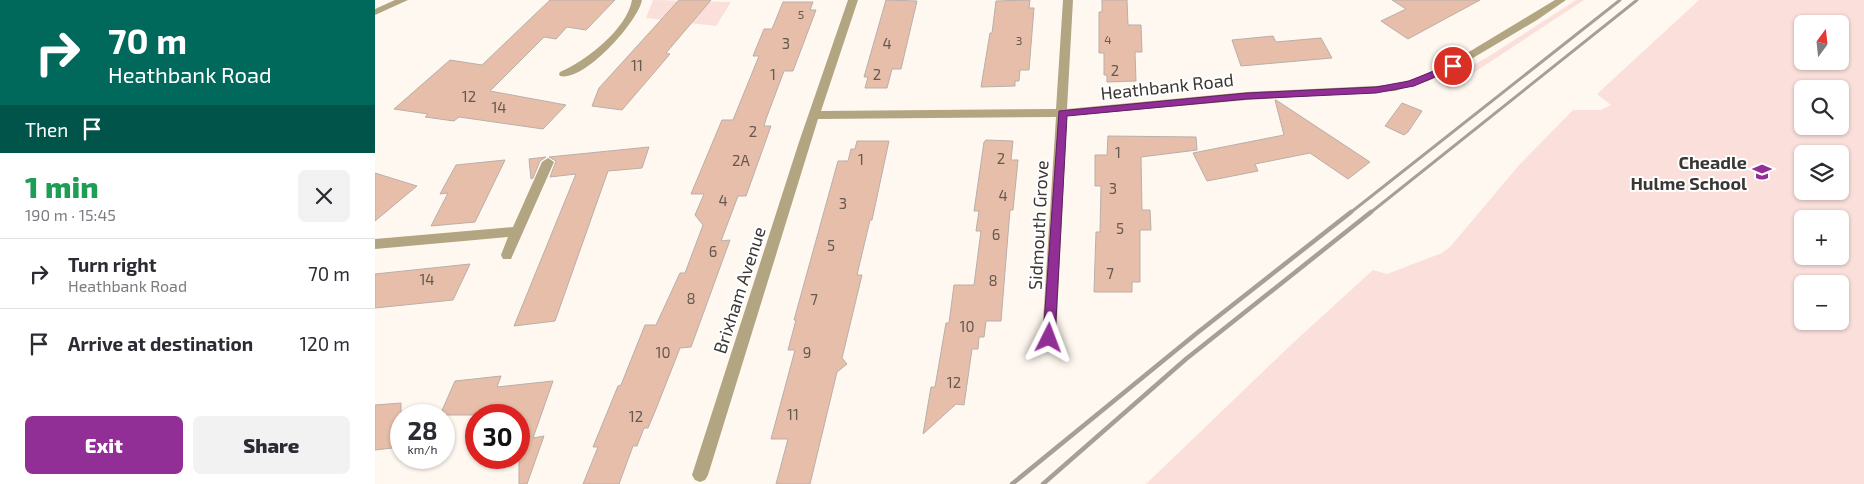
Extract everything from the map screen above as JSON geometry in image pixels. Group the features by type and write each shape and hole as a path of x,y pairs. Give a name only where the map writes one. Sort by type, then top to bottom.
{"street":[{"path":"375,12 403,0"},
{"path":"563,74 574,70 594,56 636,10 637,0"},
{"name":"Brixham Avenue","path":"700,475 814,115 853,0"},
{"name":"Sidmouth Grove","path":"1049,338 1068,0"},
{"name":"Heathbank Road","path":"814,115 1062,114 1247,96 1376,90 1403,86 1427,78 1477,53 1561,0"},
{"path":"507,255 548,162"},
{"path":"375,244 517,231"}],"shaded area":[{"path":"653,0 731,2 716,26 646,18"},
{"path":"1576,0 1584,0 1449,89 1442,82 1488,57"},
{"path":"1699,0 1864,0 1864,484 1146,484 1294,342 1373,270 1387,274 1442,253 1450,247 1520,164 1573,110 1601,110 1611,105 1597,94"}],"building":[{"path":"550,0 615,0 586,30 567,27 556,39 544,37 490,91 566,105 543,129 459,117 454,121 425,117 428,114 394,109 450,60 482,65"},
{"path":"679,0 711,0 666,53 670,54 622,110 592,106 599,88"},
{"path":"886,0 917,1 901,69 892,69 887,88 865,88 868,77 864,77"},
{"path":"1030,0 1029,8 1034,8 1029,70 1020,70 1019,81 1015,81 1015,86 981,87 990,33 992,33 996,1"},
{"path":"1102,0 1127,0 1128,25 1141,25 1142,52 1135,52 1136,81 1107,82 1107,75 1104,75 1104,53 1099,53 1099,12 1102,12"},
{"path":"1392,0 1480,0 1408,39 1381,21 1406,9"},
{"path":"783,2 813,2 810,10 816,10 793,71 784,71 766,119 764,126 771,126 746,196 738,196 721,241 730,240 691,347 680,348 648,428 644,428 637,446 633,446 619,484 583,484 598,447 593,447 645,325 656,325 680,273 685,273 703,225 695,215 704,194 691,194 722,120 733,120 759,56 753,56 764,29 772,29"},
{"path":"1273,36 1276,42 1321,38 1332,58 1241,66 1232,40"},
{"path":"1275,100 1370,162 1348,179 1310,153 1255,164 1258,171 1207,181 1193,153 1284,135"},
{"path":"1402,103 1422,111 1404,135 1385,126"},
{"path":"1108,136 1196,137 1197,150 1141,157 1142,210 1150,210 1151,230 1140,230 1140,282 1132,282 1132,292 1094,292 1096,232 1100,232 1101,186 1095,186 1095,155 1107,155"},
{"path":"986,140 1013,141 1011,160 1018,160 1013,210 1010,210 1001,321 986,321 984,337 979,337 978,349 972,349 964,405 956,404 923,434 931,387 935,387 946,323 949,323 954,285 974,285 981,231 976,231 979,211 974,211 984,142"},
{"path":"857,141 889,141 872,220 870,220 857,275 862,275 842,358 847,364 837,372 810,484 776,484 788,439 771,439 795,350 788,350 796,320 794,320 838,161 848,161 851,149 855,149"},
{"path":"649,147 642,168 608,171 555,321 514,326 576,174 550,177 556,161 549,157"},
{"path":"546,157 540,161 531,179 529,159"},
{"path":"505,160 475,222 431,226 448,193 440,194 456,165"},
{"path":"375,173 417,186 375,221"},
{"path":"470,264 453,300 375,308 375,274"},
{"path":"501,376 497,387 553,381 533,438 544,436 527,484 519,484 519,469 530,469 530,404 465,404 465,415 455,415 455,404 445,404 455,381"},
{"path":"401,403 390,404 390,448 375,450 375,405"}],"railway":[{"path":"1350,213 1620,0"},
{"path":"1370,213 1637,0"},
{"path":"1012,484 1197,333 1351,212"},
{"path":"1043,484 1186,359 1371,212"}],"place":[{"name":"Cheadle Hulme School","path":"1762,172"}],"route":[{"path":"1049,338 1062,114 1247,96 1395,88 1427,78 1453,66"}]}
